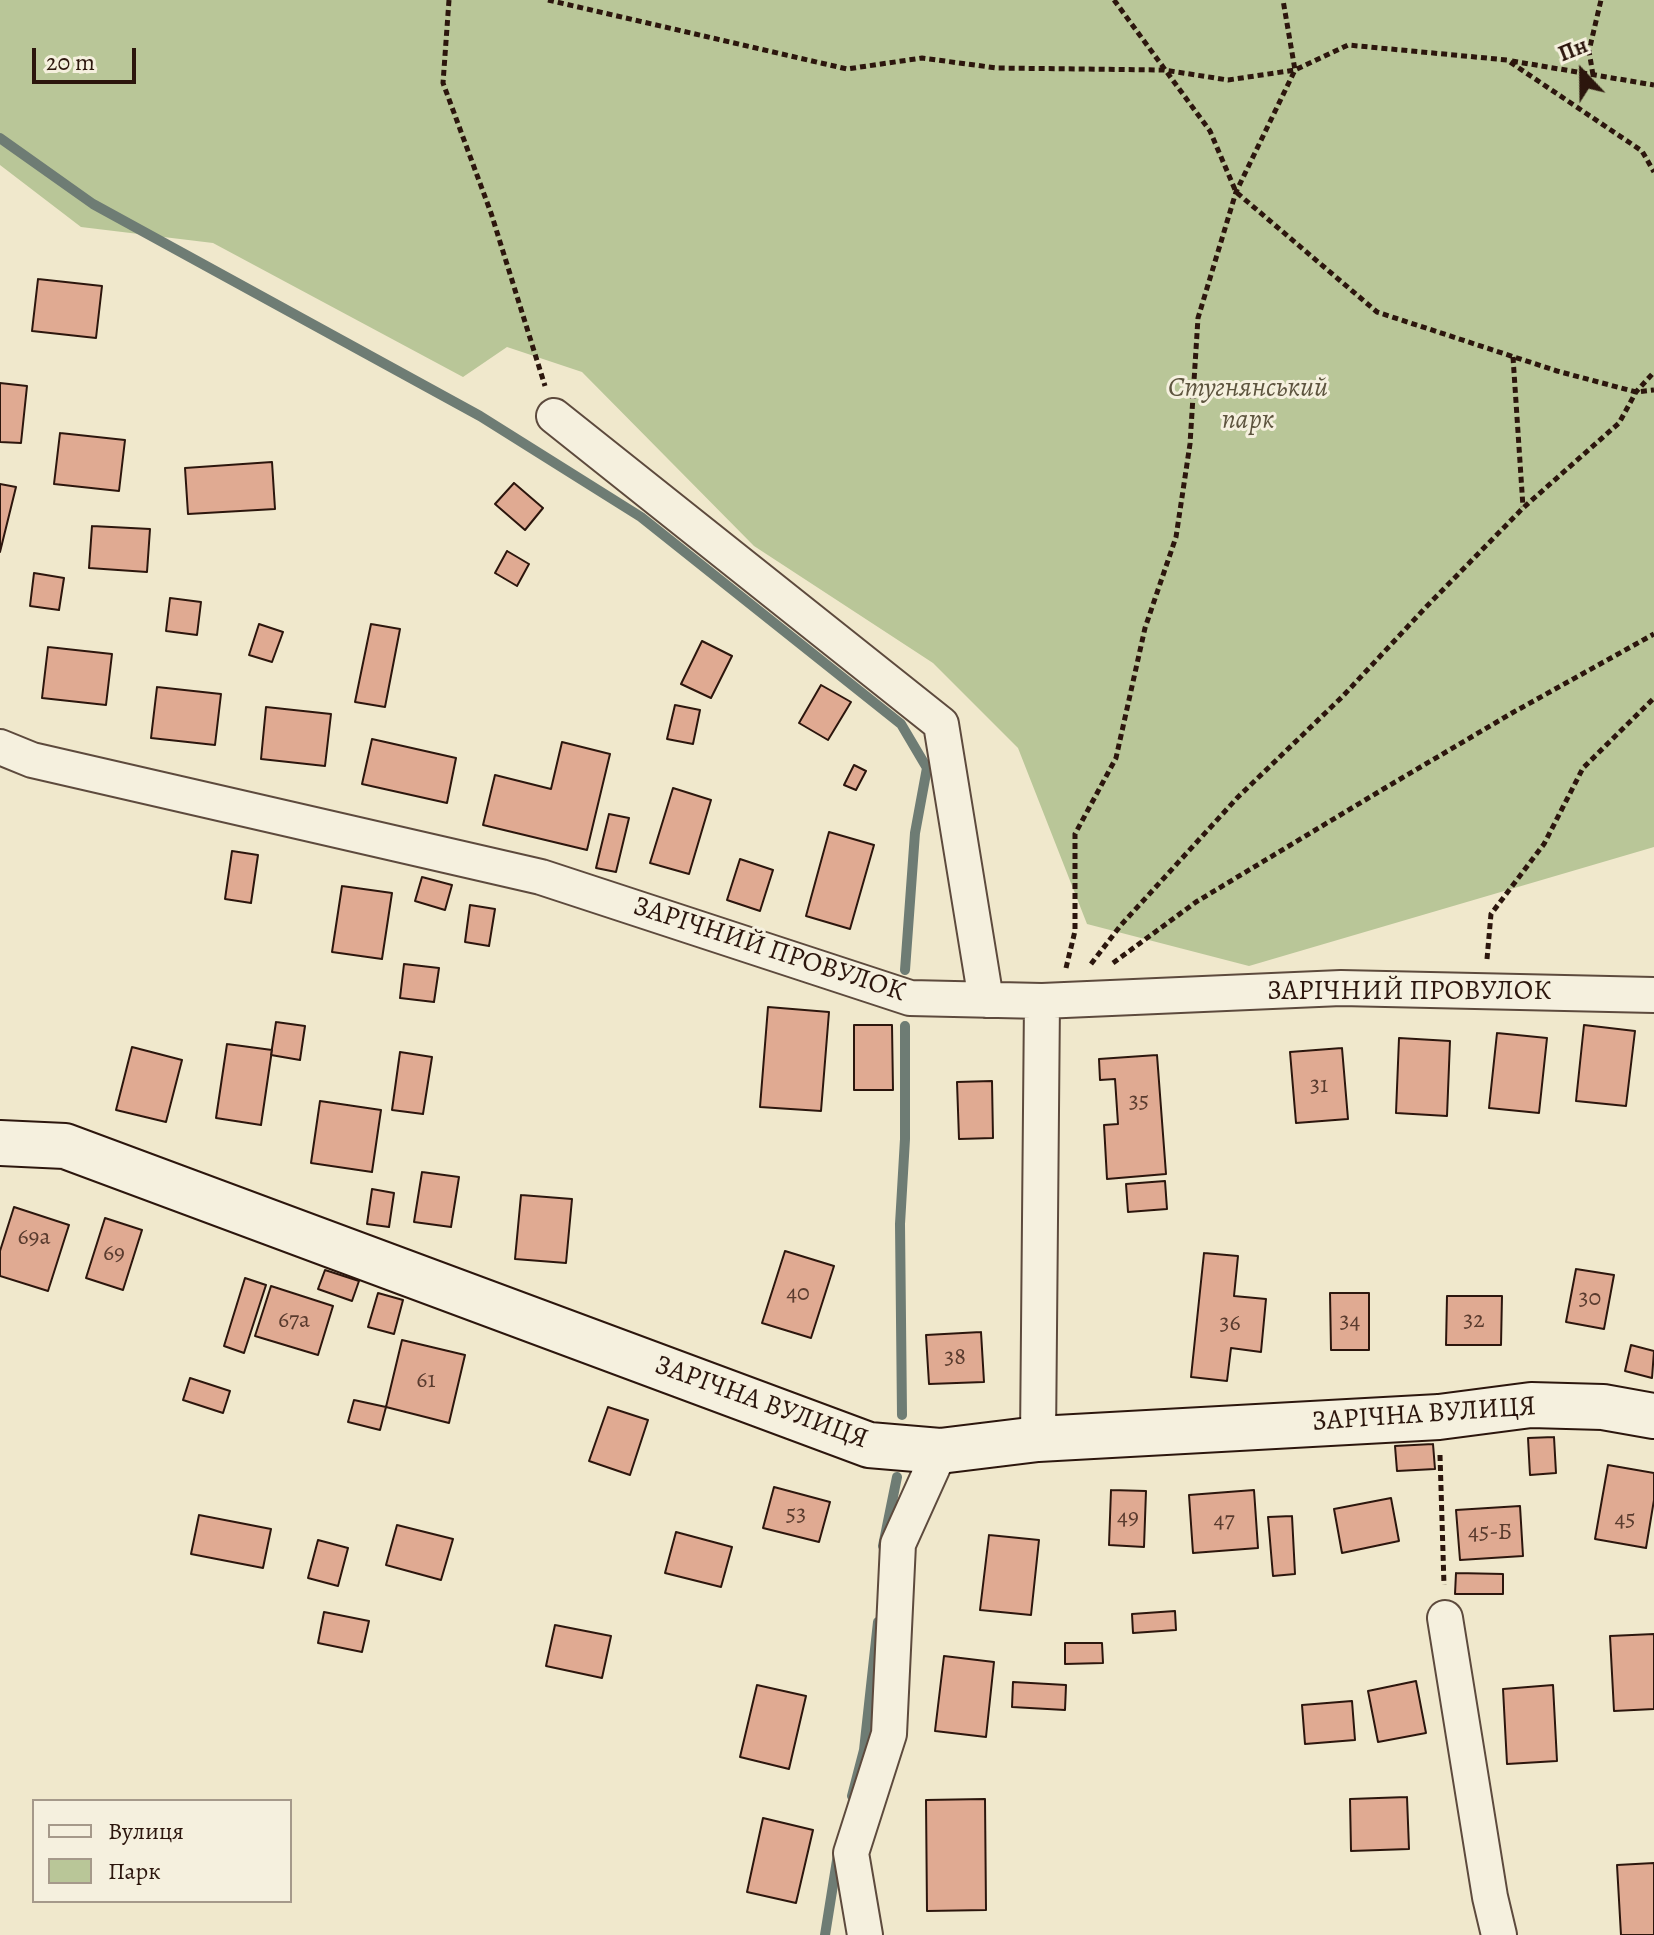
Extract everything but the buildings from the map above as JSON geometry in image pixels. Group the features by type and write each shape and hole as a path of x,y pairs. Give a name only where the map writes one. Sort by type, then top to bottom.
{"street":[{"path":"554,416 941,724 986,1000"},
{"name":"ЗАРІЧНИЙ ПРОВУЛОК","path":"0,747 32,760 541,877 910,998 1055,1000 1341,988 1654,995"},
{"path":"1038,1439 1055,1000"},
{"name":"ЗАРІЧНА ВУЛИЦЯ","path":"0,1143 65,1146 869,1445 940,1451 1038,1439 1439,1417 1531,1405 1603,1407 1654,1416"},
{"path":"861,1928 851,1853 889,1734 898,1544 940,1451"},
{"path":"1445,1618 1490,1897 1499,1935"}],"path":[{"path":"449,0 443,83 491,213 554,416"},
{"path":"548,0 847,69 922,58 997,68 1164,70 1228,80 1295,70 1348,45 1507,60 1654,85"},
{"path":"1114,0 1210,131 1236,192 1377,312 1513,357 1636,392 1654,390"},
{"path":"1055,1000 1075,931 1075,834 1116,758 1145,628 1176,537 1190,444 1198,318 1236,192 1295,70 1283,0"},
{"path":"1593,75 1589,51 1601,0"},
{"path":"1507,60 1642,151 1654,172"},
{"path":"1513,357 1523,508"},
{"path":"1055,1000 1238,797 1342,697 1523,508 1619,423 1636,392 1654,372"},
{"path":"1112,964 1196,902 1512,713 1654,634"},
{"path":"1485,991 1491,914 1544,844 1583,768 1654,698"},
{"path":"1439,1417 1445,1618"}],"green space":[{"name":"Стугнянський парк","path":"0,0 1654,0 1654,847 1249,966 1087,924 1018,748 933,663 754,546 582,372 507,347 463,377 213,243 81,227 0,165"}],"waterway":[{"path":"0,138 93,204 480,416 641,517 901,724 927,768 915,833 905,970"},
{"path":"902,1415 900,1224 905,1139 905,1026"},
{"path":"883,1546 897,1477"},
{"path":"852,1796 864,1750 878,1622"},
{"path":"825,1935 838,1854"}]}
